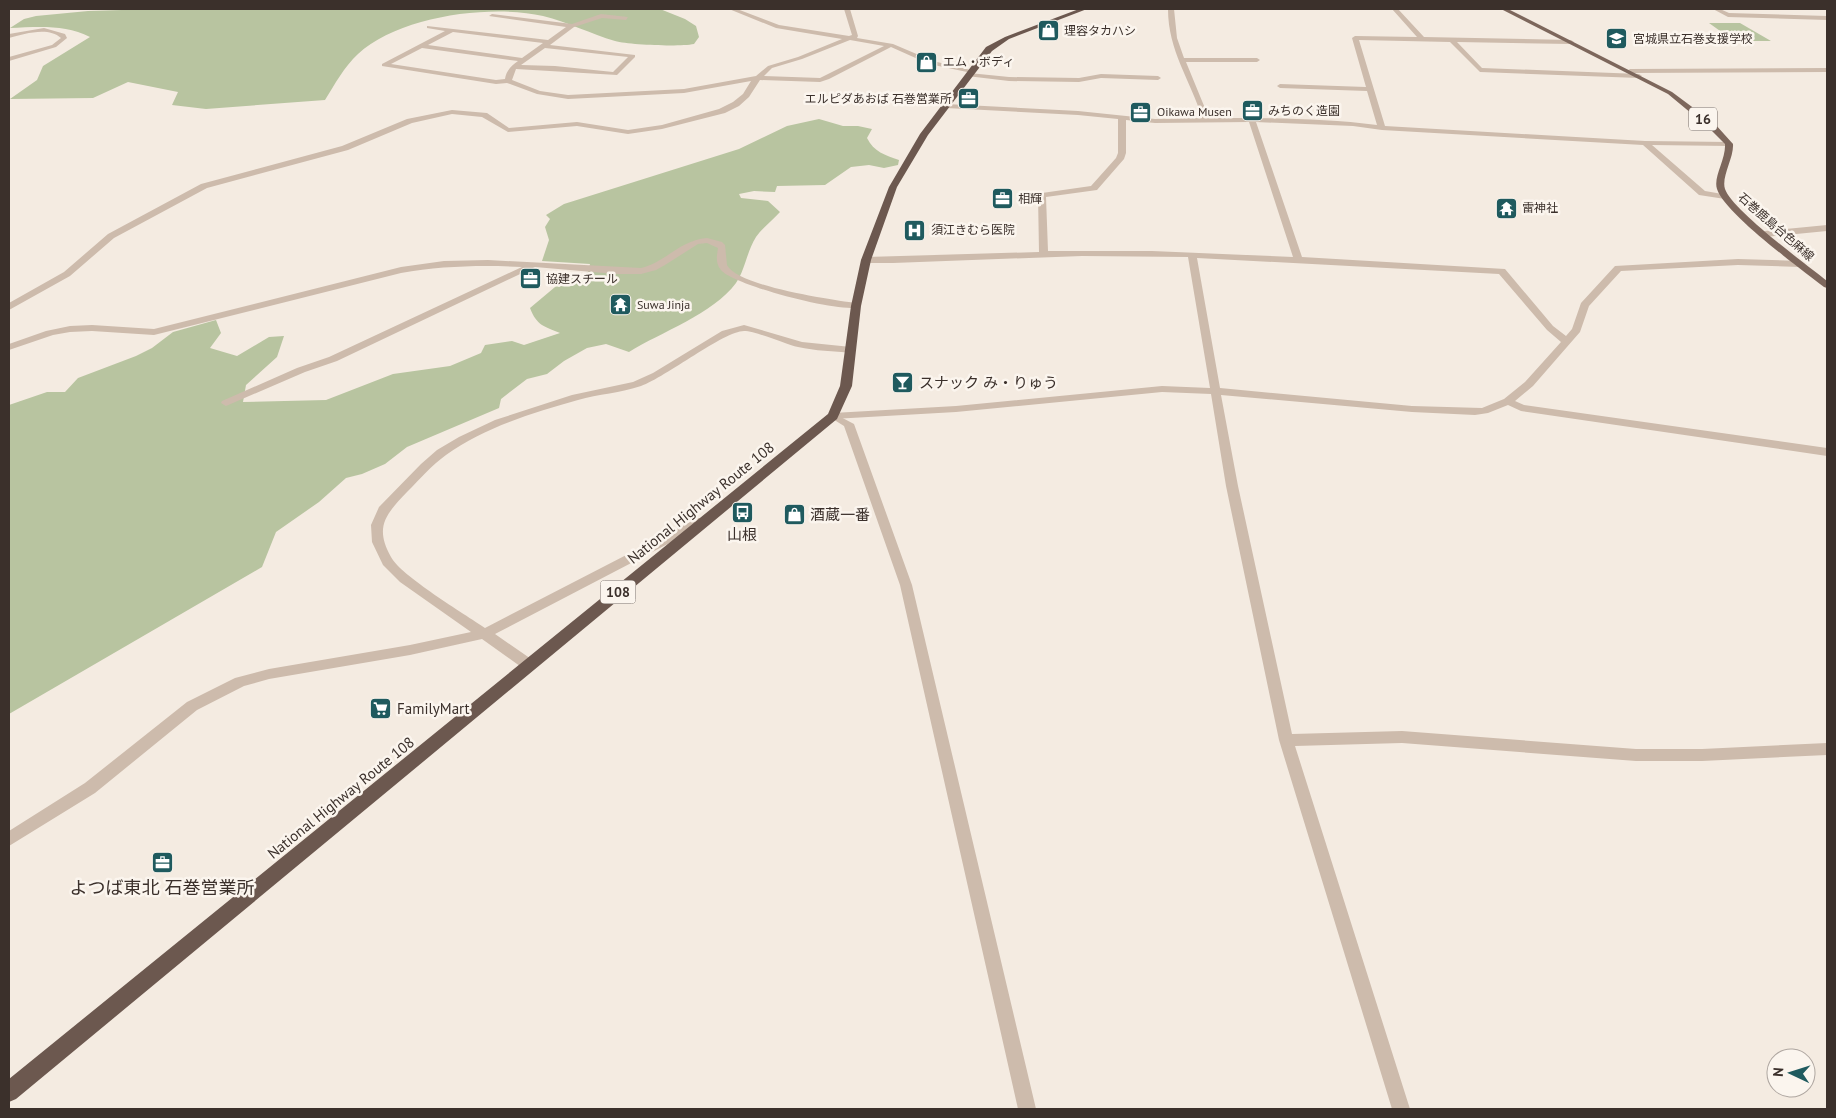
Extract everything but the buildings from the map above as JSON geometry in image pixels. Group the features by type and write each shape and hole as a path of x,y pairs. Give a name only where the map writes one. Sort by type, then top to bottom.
{"highway":[{"name":"National Highway Route 108","path":"9,1092 833,416 846,386 856,306 866,260 893,187 924,134 989,49 996,44 1084,9"}],"main road":[{"name":"16","path":"1504,9 1630,71 1670,93 1712,126 1729,144"},
{"name":"石巻鹿島台色麻線","path":"1729,144 1729,161 1722,173 1720,183 1725,197 1740,214 1827,285"}],"street":[{"path":"732,9 778,27 891,45 930,63 970,73 1026,79 1079,80 1101,76 1158,78"},
{"path":"9,307 67,274 111,236 204,186 345,148 410,121 452,112 484,115 508,130 577,124 628,132 643,131 722,111 736,104 770,67 800,58 854,36 847,9"},
{"path":"1171,9 1170,19 1180,60 1197,94 1206,119"},
{"path":"1395,9 1424,40"},
{"path":"1716,9 1723,13 1734,15 1827,18"},
{"path":"492,16 572,26 601,16 626,18"},
{"path":"508,81 508,74 514,67 572,26"},
{"path":"429,27 633,56 615,74 555,68 514,67"},
{"path":"452,30 384,65 496,82 508,81 547,94 597,97 684,91 758,78 820,80 891,45"},
{"path":"9,36 51,31 59,32 64,38 54,46 9,59"},
{"path":"1382,128 1368,89 1354,38 1571,42"},
{"path":"1452,40 1480,70 1639,76"},
{"path":"420,46 523,60"},
{"path":"1180,60 1257,60"},
{"path":"1630,71 1827,70"},
{"path":"1280,86 1368,89"},
{"path":"946,106 1078,113 1154,121 1206,119 1354,124 1382,128 1645,143 1729,144"},
{"path":"1044,254 1042,195 1094,188 1120,159 1122,153 1122,118"},
{"path":"1252,120 1298,260"},
{"path":"1645,143 1702,193 1725,197"},
{"path":"1765,234 1827,228"},
{"path":"9,347 43,334 69,328 93,328 130,333 154,332 422,266 448,262 624,271 647,270 661,266 683,247 692,242 710,240 722,247 721,262 726,270 735,276 795,296 856,306"},
{"path":"866,260 921,260 970,256 1044,254 1192,255 1502,272 1550,328 1566,342"},
{"path":"1192,255 1232,486 1286,740 1401,1109"},
{"path":"833,416 956,409 1162,389 1216,391 1412,409 1484,411 1508,401 1529,384 1577,330 1584,306 1618,268 1738,262 1800,264"},
{"path":"226,403 301,370 333,359 534,265"},
{"path":"529,665 405,579 386,562 378,542 377,526 383,510 425,467 441,453 463,439 499,422 576,397 636,384 657,376 725,333 734,330 744,328 800,345 851,350"},
{"path":"1508,401 1521,408 1827,452"},
{"path":"833,416 850,424 906,585 1027,1109"},
{"path":"9,839 90,788 192,706 240,682 484,634 711,516"},
{"path":"1286,740 1402,737 1636,755 1702,755 1827,749"}],"green space":[{"path":"155,9 660,9 685,19 696,26 699,37 694,44 687,45 632,44 615,41 543,16 522,13 472,13 446,16 421,22 397,30 376,41 348,64 325,100 206,109 172,105 178,92 128,82 93,98 10,99 37,80 43,66 90,37 61,28 10,28 24,19 88,11"},
{"path":"1709,23 1740,23 1771,41 1734,41"},
{"path":"819,119 843,126 858,126 872,129 867,138 870,143 880,152 899,160 898,165 884,168 869,165 851,167 825,185 777,186 775,192 754,191 739,194 741,198 768,201 780,212 756,237 736,283 714,304 686,322 629,352 606,344 587,348 564,361 547,374 527,379 501,399 499,408 407,447 385,464 362,474 346,478 319,502 276,532 262,567 9,714 9,405 47,392 65,392 78,378 136,356 152,348 173,332 216,320 221,333 210,348 237,356 269,337 284,336 277,357 246,385 243,402 326,400 393,374 450,366 481,353 485,345 512,341 524,345 560,333 538,322 530,308 561,282 588,272 590,264 542,261 549,240 545,227 550,219 546,215 564,204 739,149 787,126"}],"place":[{"name":"理容タカハシ","path":"1048,31"},
{"name":"宮城県立石巻支援学校","path":"1617,39"},
{"name":"エム・ボディ","path":"927,62"},
{"name":"エルピダあおば 石巻営業所","path":"968,99"},
{"name":"みちのく造園","path":"1252,111"},
{"name":"Oikawa Musen","path":"1141,112"},
{"name":"相輝","path":"1002,199"},
{"name":"雷神社","path":"1506,208"},
{"name":"須江きむら医院","path":"915,230"},
{"name":"協建スチール","path":"530,279"},
{"name":"Suwa Jinja","path":"621,305"},
{"name":"スナック み・りゅう","path":"903,383"},
{"name":"山根","path":"742,512"},
{"name":"酒蔵一番","path":"794,515"},
{"name":"FamilyMart","path":"381,709"},
{"name":"よつば東北 石巻営業所","path":"162,863"}]}
